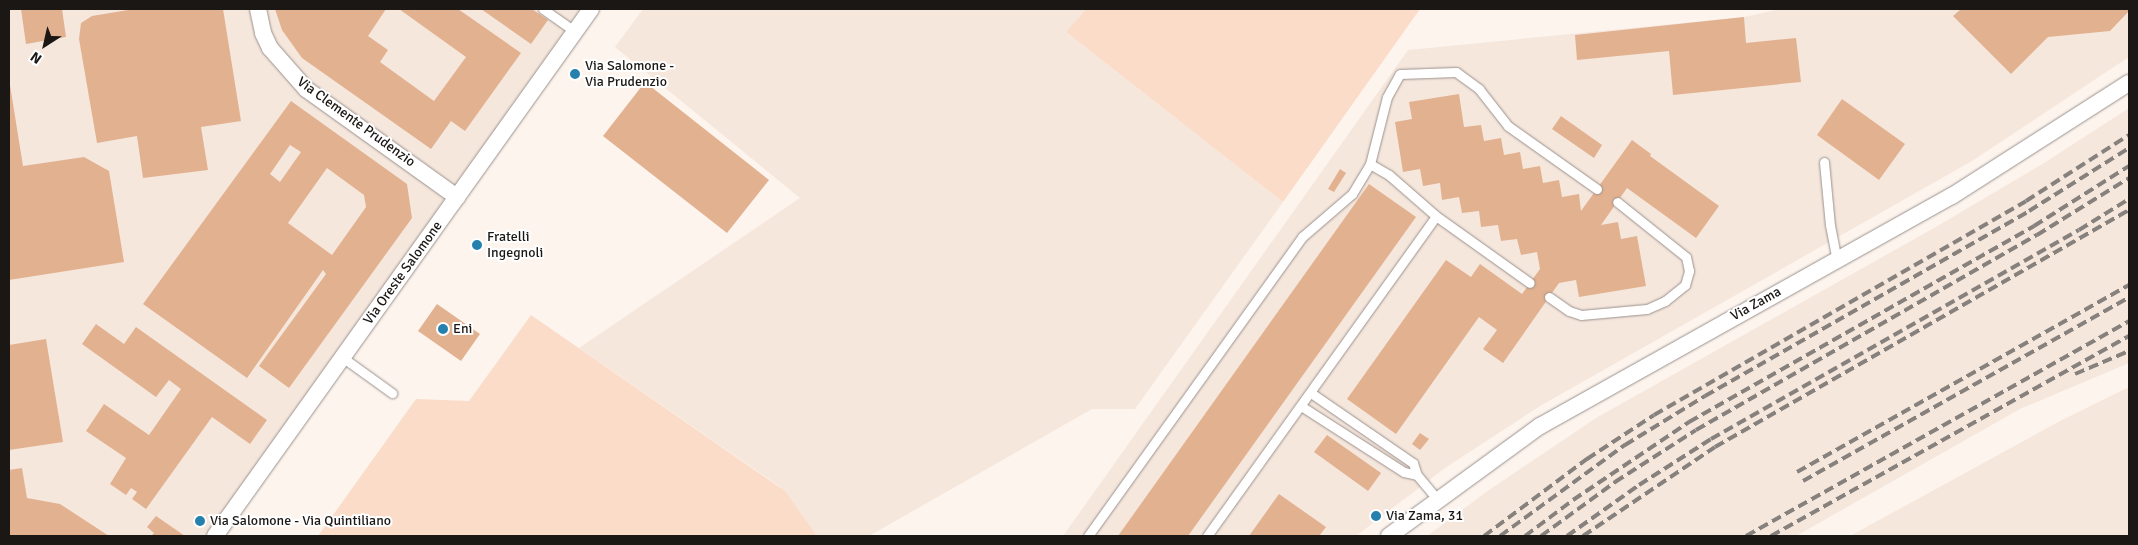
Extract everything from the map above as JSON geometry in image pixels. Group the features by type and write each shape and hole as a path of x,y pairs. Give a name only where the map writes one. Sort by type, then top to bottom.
{"street":[{"name":"Via Clemente Prudenzio","path":"258,9 262,33 270,48 306,89 457,197"},
{"name":"Via Oreste Salomone","path":"215,536 591,9"},
{"name":"Via Zama","path":"1389,536 1540,426 1952,196 2129,83"}],"lane":[{"path":"543,9 575,32"},
{"path":"1088,536 1302,237 1352,194 1370,164 1387,97 1400,74 1456,72 1479,89 1508,126 1597,188"},
{"path":"1824,162 1830,225 1837,260"},
{"path":"1370,164 1389,175 1436,216 1530,283"},
{"path":"1549,297 1569,310 1581,315 1647,308 1665,301 1685,285 1689,271 1686,257 1617,202"},
{"path":"1207,536 1436,216"},
{"path":"342,357 392,393"},
{"path":"1311,392 1413,463 1418,475 1438,500"},
{"path":"1301,406 1404,472 1418,475"}],"shaded area":[{"path":"9,9 591,9 215,536 9,536"},
{"path":"643,9 1086,9 1066,32 1283,202 1135,409 1092,409 869,536 816,536 779,486 579,348 800,198 615,47"},
{"path":"1086,9 1420,9 1283,202 1066,32"},
{"path":"1781,9 2129,9 2129,57 1972,161 1540,406 1445,468 1356,536 1063,536 1408,50 1744,17"},
{"path":"2129,108 2129,363 2020,409 1796,536 1427,536 1489,490 1596,418 1934,228 2044,163"},
{"path":"531,315 785,491 817,536 318,536 416,399 469,401"},
{"path":"2129,387 2129,536 1850,536 2060,421"}],"building":[{"path":"21,9 62,9 66,37 26,44"},
{"path":"134,9 223,9 241,121 201,127 208,170 143,178 137,136 97,143 79,39 81,23 92,16"},
{"path":"275,9 386,9 368,36 388,50 380,62 434,101 466,57 399,9 458,9 521,53 465,131 451,121 431,149 302,58 282,30"},
{"path":"481,9 532,9 548,20 531,44"},
{"path":"1961,9 2129,9 2129,11 2110,31 2048,37 2011,74 1953,16"},
{"path":"1744,17 1746,43 1796,38 1801,82 1673,95 1669,51 1577,60 1575,35"},
{"path":"645,82 769,180 727,233 603,136"},
{"path":"10,85 23,166 84,157 109,171 124,262 9,280"},
{"path":"1459,94 1464,127 1481,125 1484,141 1501,138 1504,155 1520,152 1523,169 1540,166 1543,183 1559,180 1562,197 1579,194 1581,211 1632,140 1651,154 1650,156 1719,206 1696,238 1627,188 1601,225 1618,222 1621,239 1637,236 1646,286 1579,297 1576,280 1559,283 1503,363 1483,349 1497,330 1479,317 1396,434 1347,399 1446,260 1471,277 1480,264 1522,294 1540,269 1537,252 1521,255 1517,239 1501,241 1498,225 1481,227 1479,211 1462,213 1459,197 1442,200 1440,183 1423,186 1420,169 1403,172 1395,122 1412,119 1409,102"},
{"path":"1842,99 1905,144 1879,180 1817,135"},
{"path":"291,101 407,184 412,218 289,388 259,366 326,274 323,270 247,378 143,304","holes":["290,145 301,152 280,182 270,174","327,168 364,195 366,207 332,255 288,223"]},
{"path":"1561,116 1602,145 1594,158 1552,129"},
{"path":"1340,169 1346,173 1334,192 1328,189"},
{"path":"1369,184 1416,217 1188,536 1118,536"},
{"path":"437,304 480,334 461,361 418,331"},
{"path":"96,324 124,344 136,327 267,420 250,444 212,417 146,509 132,499 137,492 131,488 126,495 110,484 126,458 86,431 104,404 149,435 181,389 169,380 156,397 82,344"},
{"path":"46,339 63,442 9,450 9,345"},
{"path":"1420,433 1429,439 1420,450 1412,444"},
{"path":"1327,435 1381,473 1368,491 1314,452"},
{"path":"22,468 27,498 60,504 109,536 9,536 9,470"},
{"path":"1279,494 1326,527 1319,536 1249,536"},
{"path":"156,516 185,536 151,536 154,533 147,527"}],"railway":[{"path":"1484,536 1587,459 1654,415 2026,201 2129,135"},
{"path":"1500,536 1625,445 1705,396 2029,211 2129,148"},
{"path":"1525,536 1573,500 1689,422 2034,226 2129,166"},
{"path":"1541,536 1615,482 1696,430 2037,235 2129,178"},
{"path":"1567,536 1639,485 1711,439 2079,230 2129,199"},
{"path":"1583,536 1715,447 2129,210"},
{"path":"1797,472 2129,285"},
{"path":"1803,481 2129,297"},
{"path":"1746,536 2129,321"},
{"path":"1771,536 2129,336"},
{"path":"2075,374 2129,351"}],"place":[{"name":"Via Salomone - Via Prudenzio","path":"575,74"},
{"name":"Fratelli Ingegnoli","path":"477,245"},
{"name":"Eni","path":"443,329"},
{"name":"Via Zama, 31","path":"1376,516"},
{"name":"Via Salomone - Via Quintiliano","path":"200,521"}]}
